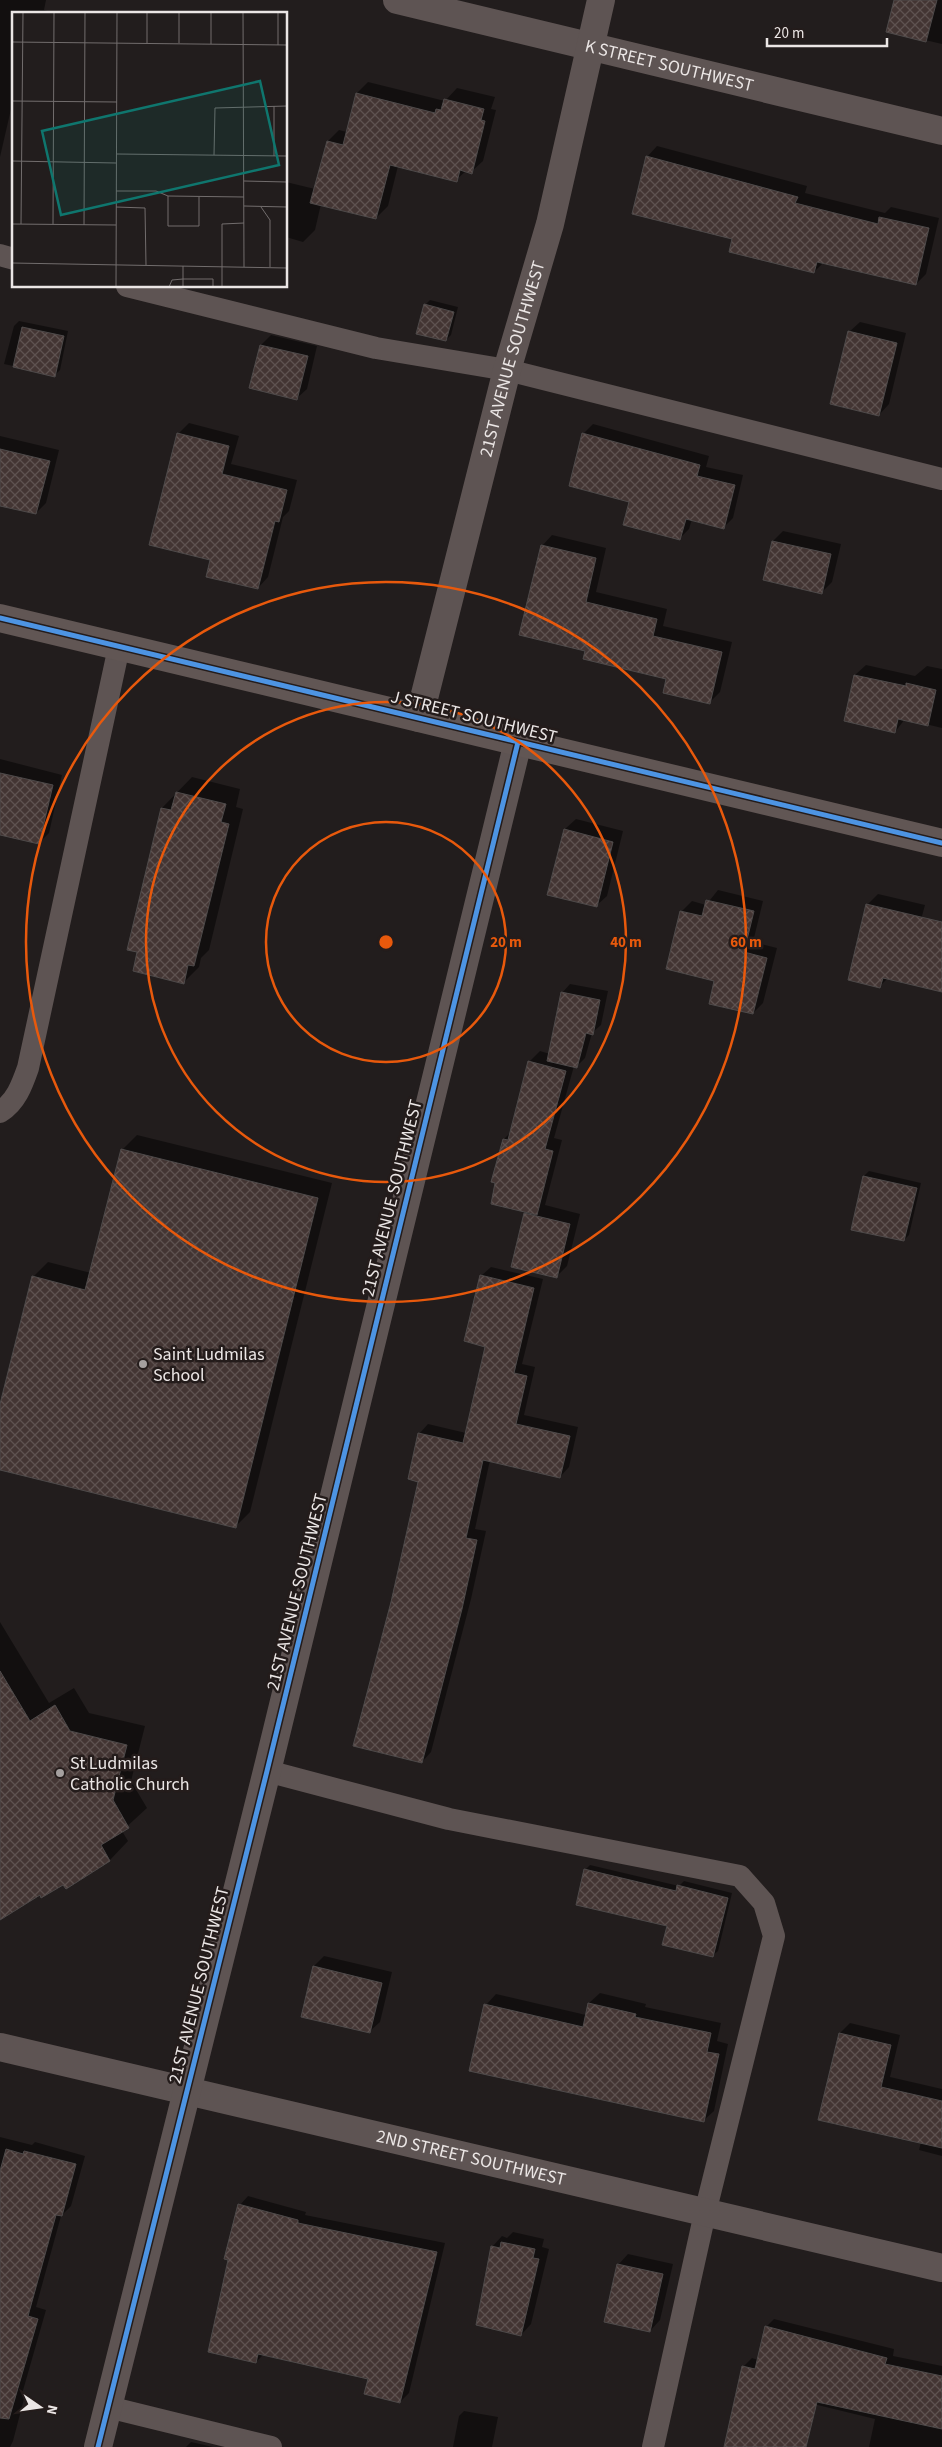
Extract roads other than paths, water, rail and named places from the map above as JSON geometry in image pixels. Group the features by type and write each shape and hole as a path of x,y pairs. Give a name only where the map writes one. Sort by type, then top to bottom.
{"street":[{"name":"K STREET SOUTHWEST","path":"396,0 590,45 942,131"},
{"name":"21ST AVENUE SOUTHWEST","path":"419,718 507,370 550,224 601,0"},
{"name":"J STREET SOUTHWEST","path":"0,618 942,843"},
{"name":"21ST AVENUE SOUTHWEST","path":"98,2447 267,1771 518,742"},
{"name":"2ND STREET SOUTHWEST","path":"0,2047 942,2268"}],"lane":[{"path":"135,288 376,348 507,370 942,478"},
{"path":"0,1112 20,1092 28,1068 119,647"},
{"path":"267,1771 449,1819 740,1876 764,1903 774,1936 704,2213 654,2447"},
{"path":"108,2407 271,2447"}],"place":[{"name":"Saint Ludmilas School","path":"143,1364"},
{"name":"St Ludmilas Catholic Church","path":"60,1773"}]}
